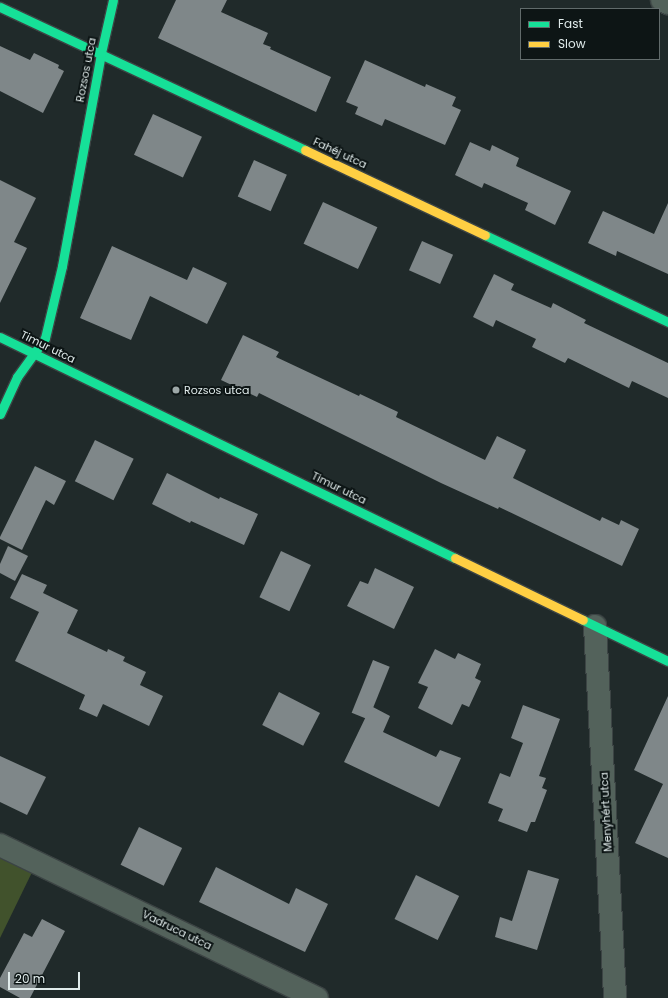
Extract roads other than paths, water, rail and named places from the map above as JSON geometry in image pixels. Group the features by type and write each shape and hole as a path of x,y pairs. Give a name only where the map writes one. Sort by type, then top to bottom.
{"street":[{"name":"Rozsos utca","path":"0,414 17,376 45,338 62,266 101,53 114,0"},
{"path":"662,0 668,3"},
{"name":"Fahéj utca","path":"0,7 101,53 668,322"},
{"name":"Timur utca","path":"0,337 668,661"},
{"name":"Menyhért utca","path":"595,626 615,998"},
{"name":"Vadruca utca","path":"0,845 317,998"}],"place":[{"name":"Rozsos utca","path":"176,390"}]}
